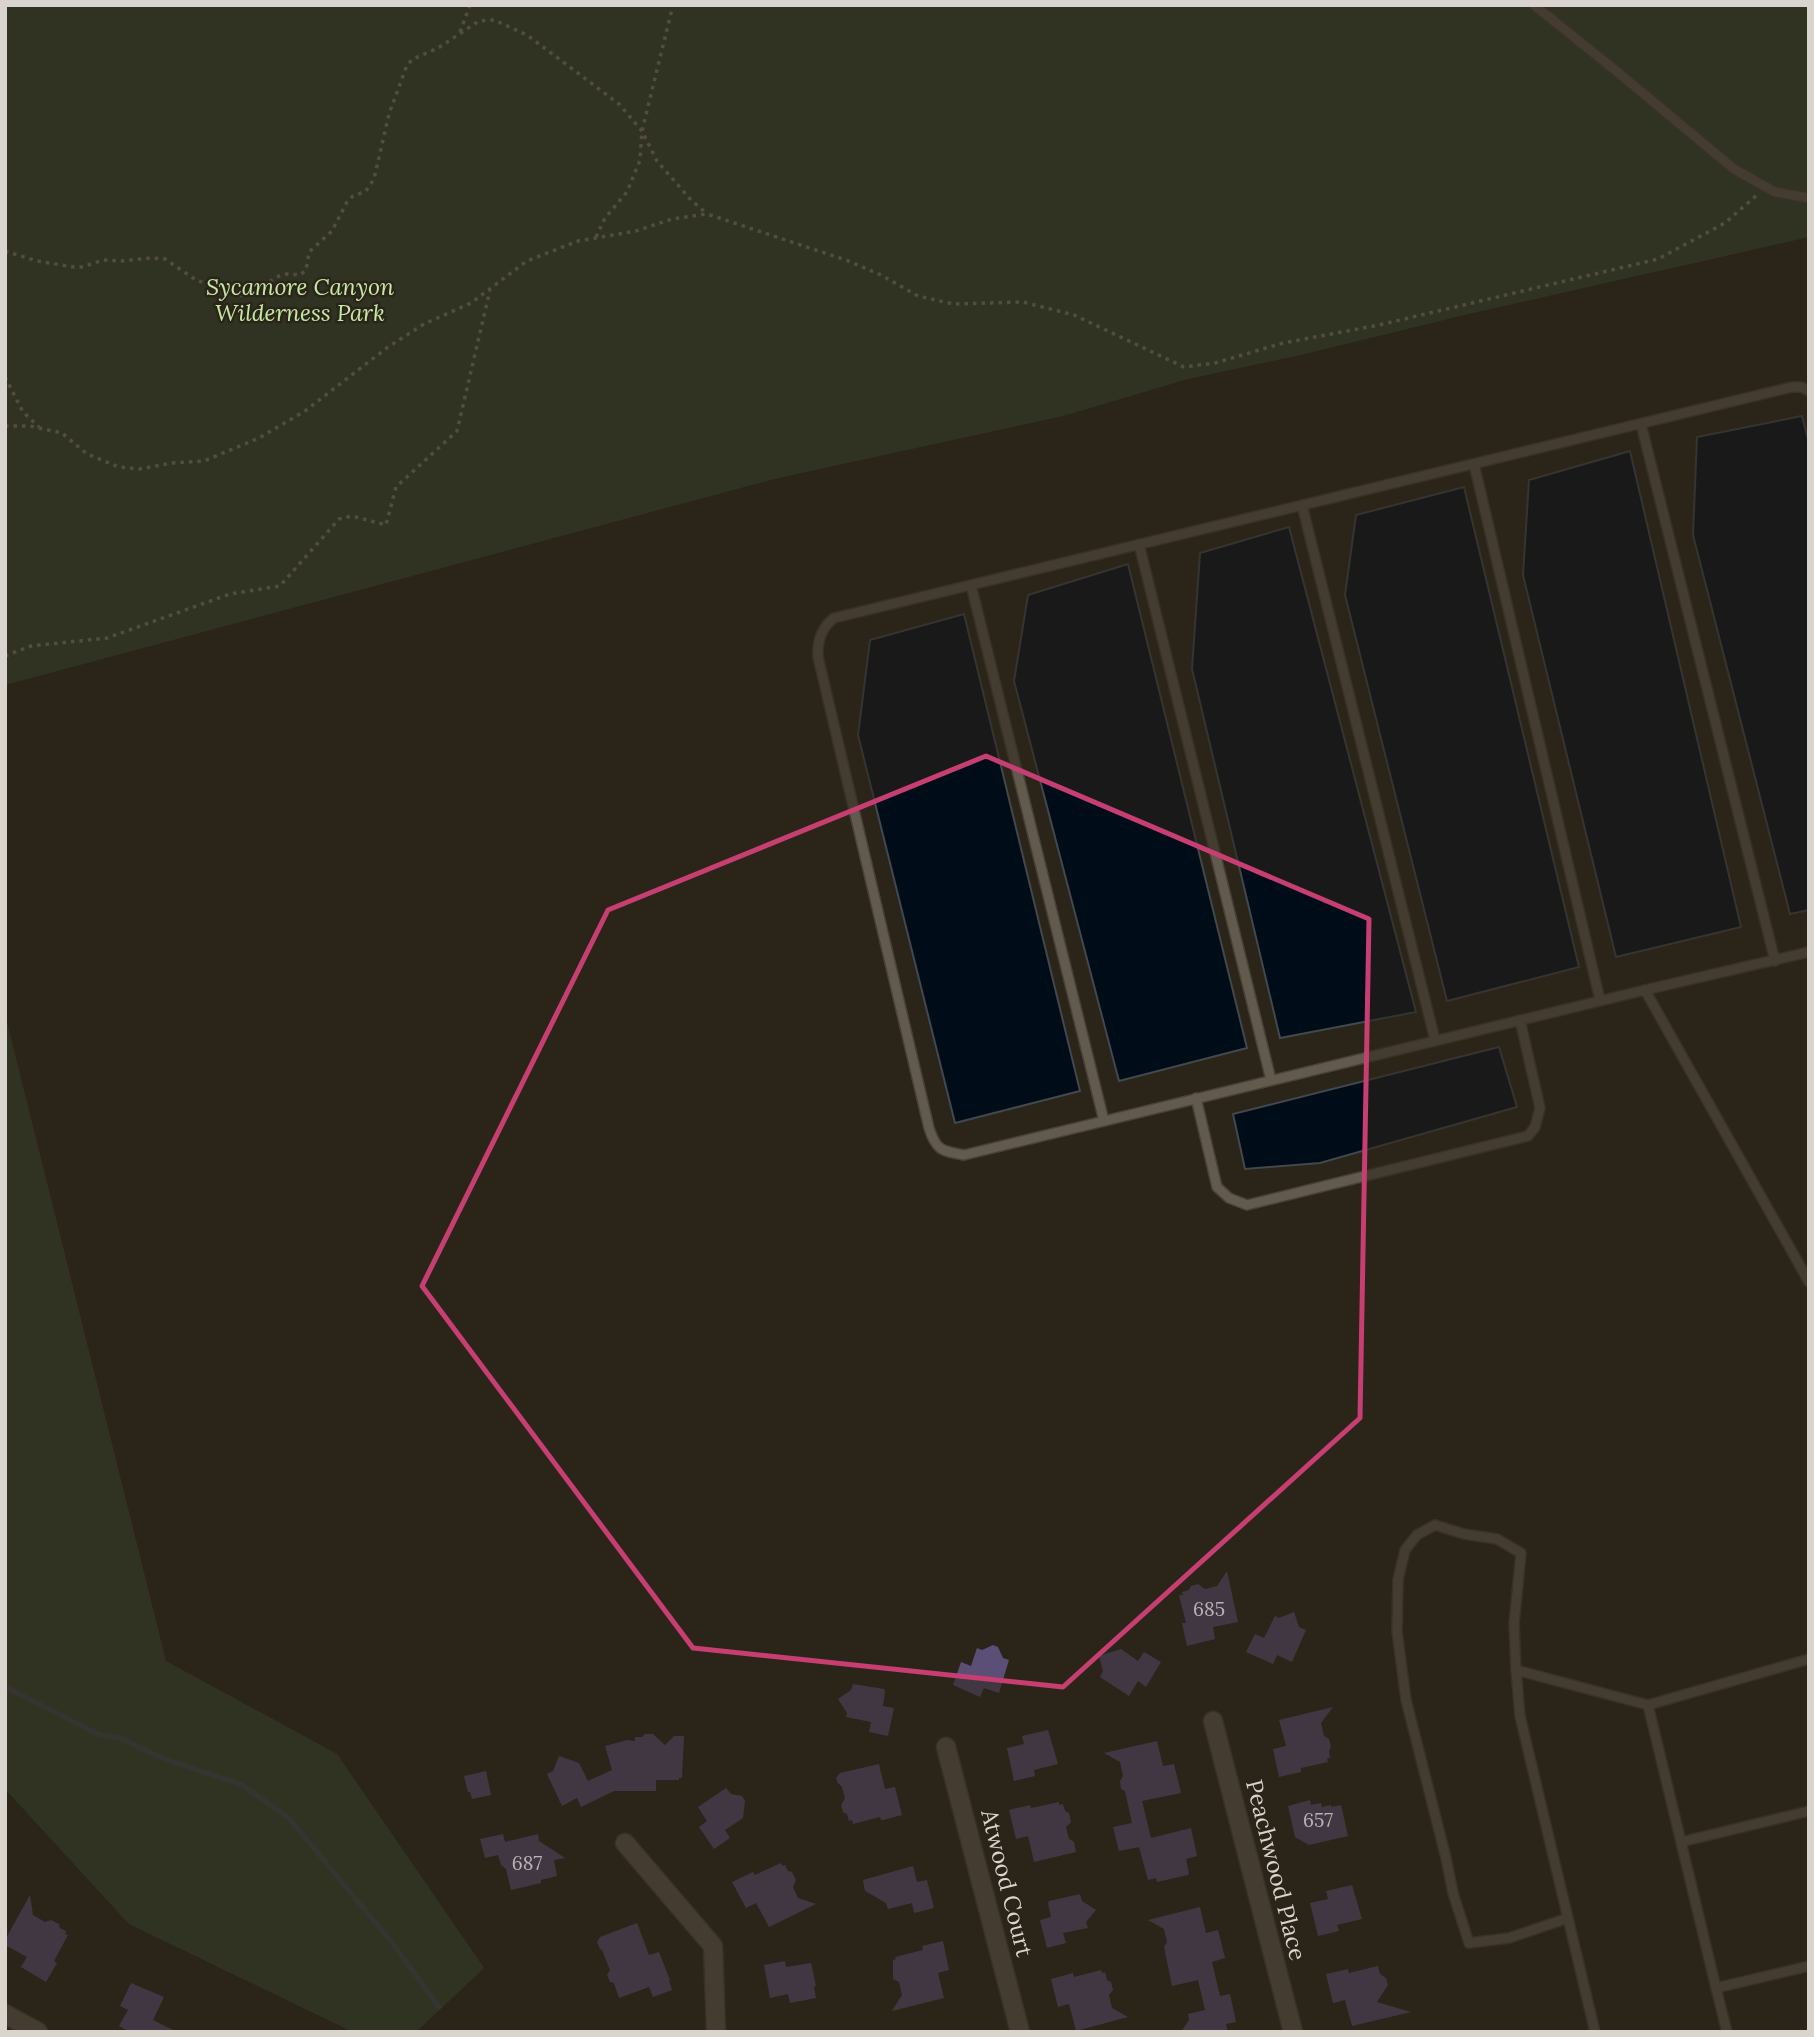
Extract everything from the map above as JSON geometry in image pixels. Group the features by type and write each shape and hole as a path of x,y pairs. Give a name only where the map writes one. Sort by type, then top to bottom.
{"street":[{"name":"Peachwood Place","path":"1213,1721 1293,2032"},
{"name":"Atwood Court","path":"946,1747 1020,2032"},
{"path":"625,1843 713,1946 716,2032"},
{"path":"5,2014 38,2032"}],"lane":[{"path":"1534,5 1734,169 1775,192 1809,198"},
{"path":"1809,391 1802,387 1792,387 834,618 823,629 817,645 929,1128 934,1143 944,1151 964,1155 1600,1000 1809,952"},
{"path":"1641,424 1776,961"},
{"path":"1474,464 1600,1000"},
{"path":"1302,505 1435,1040"},
{"path":"1139,544 1271,1080"},
{"path":"971,585 1104,1121"},
{"path":"1645,990 1809,1282"},
{"path":"1196,1098 1217,1187 1229,1198 1247,1205 1528,1136 1535,1127 1540,1108 1520,1020"},
{"path":"1568,1917 1509,1938 1469,1943 1453,1893 1406,1700 1397,1631 1398,1580 1405,1550 1417,1535 1435,1525 1464,1534 1497,1539 1521,1553 1514,1624 1520,1716 1568,1917 1595,2032"},
{"path":"1516,1670 1648,1705 1809,1659"},
{"path":"1648,1705 1727,2032"},
{"path":"1681,1842 1809,1811"},
{"path":"1716,1988 1809,1966"}],"path":[{"path":"459,34 470,5"},
{"path":"596,237 605,218 626,192 640,160 642,131 673,5"},
{"path":"5,251 37,261 74,267 103,260 165,259 196,280 240,295 249,294 279,276 300,275 306,270 309,252 332,231 347,202 353,196 366,191 374,179 389,114 407,65 413,59 438,48 475,22 489,20 527,35 619,104 642,131 657,161 707,214 846,260 881,275 918,296 953,304 1023,302 1074,316 1184,367 1215,363 1283,343 1379,325 1658,259 1725,223 1755,195 1775,192"},
{"path":"5,426 30,426 62,433 87,454 119,467 140,470 173,463 204,461 259,438 304,411 388,347 424,324 471,303 527,261 551,250 596,237 636,231 672,219 707,214"},
{"path":"5,656 31,646 107,638 230,594 280,586 339,519 352,516 386,525 396,487 457,430 491,288"},
{"path":"5,377 23,412 41,429"}],"highlighted area":[{"path":"986,756 1369,919 1360,1418 1063,1687 693,1648 422,1286 608,910"}],"green space":[{"name":"Sycamore Canyon Wilderness Park","path":"5,5 1809,5 1809,237 1188,379 1063,416 774,479 5,685"},
{"path":"5,1014 166,1661 337,1754 484,1968 416,2032 353,2032 129,1924 5,1789"}],"shaded area":[{"path":"1802,416 1809,443 1809,910 1790,914 1693,535 1697,437"},
{"path":"1630,451 1741,927 1616,957 1523,575 1529,480"},
{"path":"1464,487 1579,967 1447,1001 1345,595 1356,515"},
{"path":"1289,527 1416,1012 1280,1038 1192,669 1200,553"},
{"path":"1128,564 1247,1048 1119,1081 1014,681 1028,595"},
{"path":"964,614 1080,1091 955,1123 858,735 870,640"},
{"path":"1499,1047 1517,1107 1320,1163 1245,1169 1233,1114"}],"building":[{"path":"1227,1571 1238,1622 1213,1627 1215,1639 1187,1646 1182,1623 1186,1623 1179,1595 1198,1584 1205,1589 1217,1586"},
{"path":"1294,1612 1299,1627 1306,1630 1292,1662 1277,1655 1273,1664 1246,1652 1255,1634 1264,1638 1275,1616 1279,1618"},
{"path":"993,1645 998,1647 1003,1658 1009,1660 999,1693 984,1688 980,1697 953,1685 961,1662 971,1666 977,1648 982,1650"},
{"path":"1121,1649 1138,1661 1144,1652 1161,1662 1146,1687 1138,1681 1129,1696 1100,1677 1103,1671 1099,1656"},
{"path":"853,1684 884,1689 883,1706 894,1708 888,1736 869,1732 871,1722 846,1717 847,1713 838,1699 851,1690"},
{"path":"1333,1707 1321,1723 1324,1736 1329,1739 1331,1747 1328,1762 1301,1768 1301,1772 1279,1777 1273,1749 1286,1746 1279,1720"},
{"path":"1048,1730 1058,1764 1034,1770 1035,1776 1014,1781 1007,1748 1024,1744 1022,1736"},
{"path":"653,1734 665,1745 674,1736 684,1736 682,1778 656,1780 656,1791 614,1791 581,1807 577,1798 562,1806 547,1774 553,1771 559,1756 579,1763 588,1781 612,1770 605,1746 627,1740 635,1741 635,1737"},
{"path":"1157,1741 1163,1766 1174,1764 1181,1793 1142,1801 1151,1838 1191,1828 1197,1856 1186,1859 1188,1875 1157,1882 1156,1878 1148,1880 1139,1847 1119,1851 1113,1827 1132,1823 1125,1791 1121,1789 1120,1781 1123,1776 1120,1762 1104,1753"},
{"path":"879,1764 885,1789 895,1787 902,1815 853,1824 843,1812 841,1805 845,1798 836,1778 840,1773"},
{"path":"486,1771 491,1795 472,1799 464,1776"},
{"path":"726,1788 731,1794 742,1796 745,1801 743,1818 725,1830 730,1838 714,1849 699,1827 707,1821 698,1807"},
{"path":"1310,1800 1311,1805 1321,1803 1322,1807 1341,1805 1348,1836 1309,1845 1295,1837 1288,1806"},
{"path":"1059,1802 1069,1813 1071,1822 1066,1827 1076,1852 1034,1862 1028,1836 1016,1839 1009,1810"},
{"path":"503,1834 505,1842 538,1834 539,1841 565,1858 554,1860 557,1876 511,1890 506,1869 501,1865 498,1855 485,1858 480,1839"},
{"path":"781,1863 792,1872 796,1880 793,1887 798,1898 816,1904 769,1927 756,1903 746,1908 732,1882"},
{"path":"913,1866 917,1882 927,1880 934,1908 914,1913 912,1903 888,1909 886,1903 865,1891 863,1880"},
{"path":"1352,1885 1362,1919 1337,1925 1339,1931 1318,1936 1310,1903 1328,1899 1326,1891"},
{"path":"1080,1894 1082,1901 1096,1910 1086,1922 1088,1928 1063,1933 1066,1943 1047,1948 1040,1920 1051,1917 1049,1901"},
{"path":"30,1895 33,1915 45,1922 51,1920 59,1924 68,1935 46,1982 21,1967 27,1957 5,1945 5,1940"},
{"path":"1200,1907 1206,1933 1218,1930 1225,1958 1212,1962 1220,1996 1230,1994 1236,2022 1226,2024 1228,2032 1181,2032 1189,2020 1188,2014 1205,2010 1198,1980 1172,1986 1164,1947 1167,1942 1164,1929 1148,1920"},
{"path":"637,1923 649,1955 659,1952 672,1990 653,1997 649,1987 619,1998 614,1983 610,1982 607,1975 610,1970 597,1942 600,1937"},
{"path":"943,1941 949,1970 938,1973 944,1998 892,2011 902,1995 899,1982 893,1979 895,1957 923,1950 922,1946"},
{"path":"785,1961 786,1967 811,1963 816,1998 790,2003 788,1994 770,1998 764,1965"},
{"path":"1378,1966 1388,1985 1377,2002 1411,2012 1352,2026 1345,2000 1333,2003 1326,1974 1348,1969 1349,1973"},
{"path":"1101,1970 1111,1982 1113,1990 1109,1995 1112,2008 1128,2017 1076,2031 1069,2004 1058,2007 1051,1979 1073,1973 1074,1977"},
{"path":"131,1983 164,1997 153,2020 177,2032 130,2032 119,2026 128,2010 120,2006"}],"waterway":[{"path":"5,1687 98,1734 122,1739 164,1759 242,1785 289,1818 393,1944 439,2007"}]}
